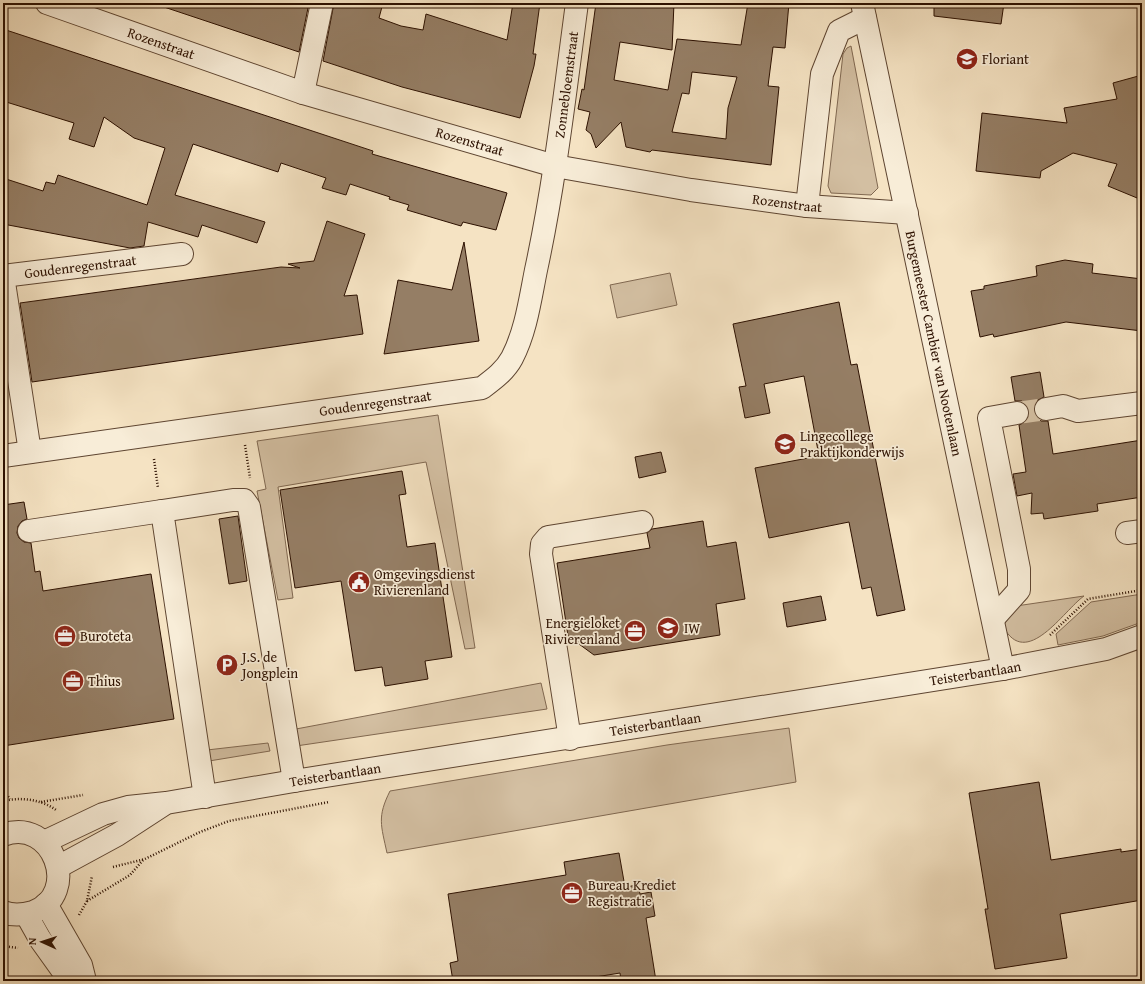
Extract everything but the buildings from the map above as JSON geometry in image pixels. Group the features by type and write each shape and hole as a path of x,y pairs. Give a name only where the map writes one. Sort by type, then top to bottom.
{"street":[{"name":"Rozenstraat","path":"47,3 88,10 302,93 555,166 691,190 807,206 907,213"},
{"path":"302,93 322,3"},
{"name":"Zonnebloemstraat","path":"555,166 578,3"},
{"name":"Burgemeester Cambier van Nootenlaan","path":"807,206 822,74 839,31 863,10 1003,669"},
{"name":"Goudenregenstraat","path":"3,456 482,388 501,373 512,358 524,329 541,249 555,166"},
{"name":"Goudenregenstraat","path":"30,452 3,276 182,254"},
{"path":"1046,409 1063,406 1078,411 1142,403"},
{"path":"993,619 1019,590 1019,569 989,418 1017,413"},
{"path":"29,531 233,500 244,500 249,507 294,781"},
{"path":"162,511 205,796"},
{"path":"570,739 541,554 542,544 548,537 642,522"},
{"name":"Teisterbantlaan","path":"44,842 103,814 128,807 166,803 294,781 570,739 1003,669 1106,649 1142,636"},
{"name":"Teisterbantlaan","path":"58,867 117,835 166,803"},
{"path":"3,912 16,915 26,914 37,910 46,904 57,887 58,867 50,849 44,842 28,834 5,830"},
{"path":"46,904 81,966 85,981"},
{"path":"26,914 40,939 70,981"}],"path":[{"path":"242,422 253,495 246,504"},
{"path":"151,435 162,511"},
{"path":"3,789 10,799"},
{"name":"Teisterbantlaan","path":"111,868 123,863 145,859 200,832 229,821 318,805 333,800"},
{"name":"Teisterbantlaan","path":"87,901 130,875 145,859"}],"shaded area":[{"path":"851,46 878,188 871,195 831,193 828,186 843,54 847,48"},
{"path":"670,273 677,305 617,318 610,285"},
{"path":"438,415 475,648 465,649 426,462 278,487 293,598 278,600 257,491 266,489 257,441"},
{"path":"1142,594 1142,622 1103,636 1058,645 1056,634 1091,602"},
{"path":"1084,596 1056,624 1033,640 1023,642 1012,638 1003,626 1016,606"},
{"path":"541,683 547,709 296,746 296,729"},
{"path":"789,728 796,782 387,853 381,821 383,808 390,791 667,745"},
{"path":"268,743 270,751 209,761 207,750"}],"tunnel":[{"path":"1017,413 1046,409"}],"place":[{"name":"Floriant","path":"967,59"},
{"name":"Lingecollege Praktijkonderwijs","path":"785,444"},
{"name":"Omgevingsdienst Rivierenland","path":"359,582"},
{"name":"IW","path":"668,628"},
{"name":"Energieloket Rivierenland","path":"635,631"},
{"name":"Buroteta","path":"65,636"},
{"name":"J.S. de Jongplein","path":"227,665"},
{"name":"Thius","path":"73,681"},
{"name":"Bureau Krediet Registratie","path":"572,893"}]}
